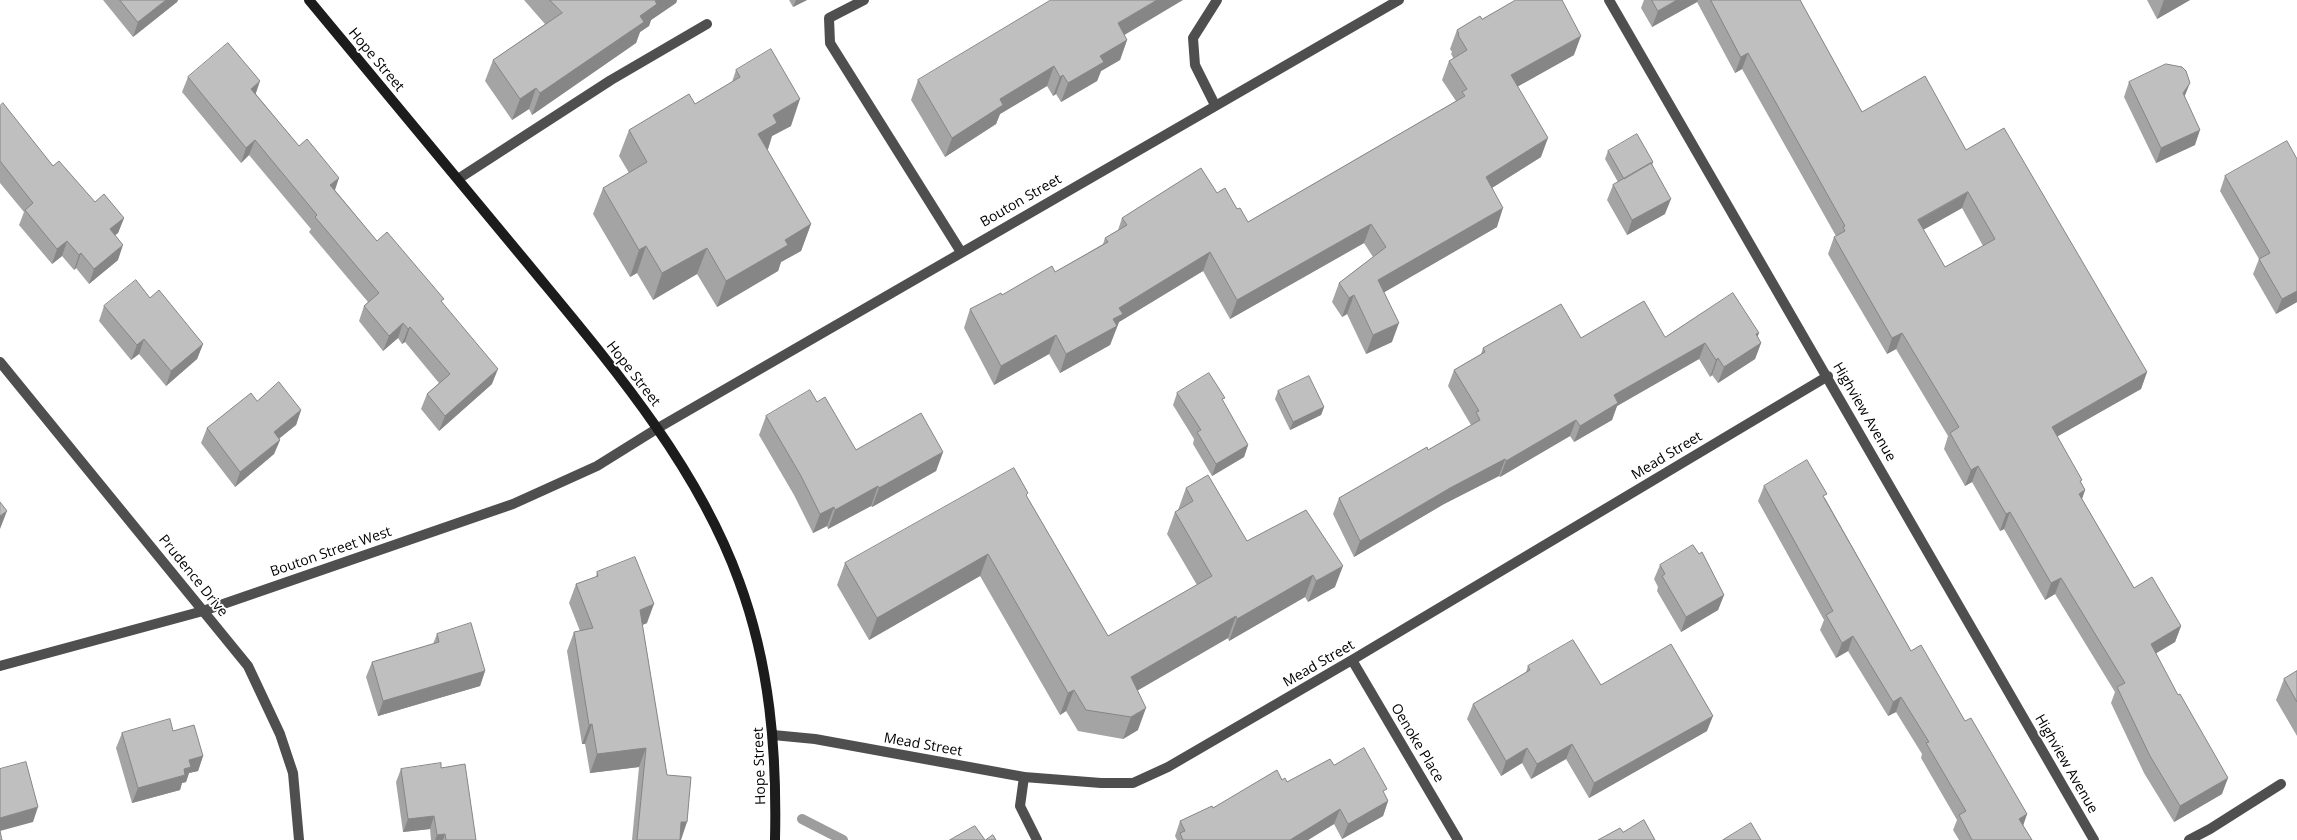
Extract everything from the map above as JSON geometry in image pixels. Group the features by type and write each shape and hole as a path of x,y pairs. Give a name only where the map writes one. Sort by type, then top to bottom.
{"main road":[{"name":"Hope Street","path":"308,0 555,297 658,428 706,510 739,581 762,665 773,735 775,840"}],"street":[{"path":"864,0 829,18 830,43 961,252"},
{"path":"1215,105 1195,65 1193,38 1217,0"},
{"name":"Bouton Street","path":"658,428 1399,0"},
{"name":"Highview Avenue","path":"1609,0 1828,376 2094,840"},
{"path":"458,179 610,80 707,24"},
{"name":"Prudence Drive","path":"0,362 248,666 280,734 292,773 299,840"},
{"name":"Mead Street","path":"773,735 815,739 1024,777 1101,783 1133,783 1168,767 1352,660 1828,376"},
{"name":"Bouton Street West","path":"0,666 203,611 513,504 597,466 658,428"},
{"name":"Oenoke Place","path":"1352,660 1458,840"},
{"path":"1024,777 1020,806 1037,840"},
{"path":"2189,840 2210,830 2281,784"}],"building":[{"path":"120,0 166,0 138,22"},
{"path":"550,0 657,0 655,1 657,4 640,16 644,22 540,93 536,88 520,99 493,60 562,13"},
{"path":"1051,0 1157,0 1118,23 1127,40 1100,56 1104,62 1068,83 1063,75 1060,77 1054,66 1000,99 1003,105 952,138 918,80"},
{"path":"1516,0 1562,0 1581,36 1511,75 1548,138 1486,177 1503,208 1378,280 1399,323 1373,335 1354,295 1349,298 1339,283 1386,247 1371,224 1237,300 1210,252 1119,308 1123,314 1113,319 1117,326 1066,354 1056,335 1001,366 970,309 1001,293 1002,295 1052,266 1055,272 1108,242 1105,238 1127,225 1122,218 1201,168 1217,193 1225,188 1237,209 1240,208 1248,222 1465,96 1462,92 1467,89 1449,61 1467,50 1457,30 1480,16 1482,19"},
{"path":"1652,0 1677,0 1658,11"},
{"path":"1711,0 1800,0 1862,112 1925,76 1966,150 2004,128 2147,372 2052,427 2082,480 2080,481 2085,490 2079,494 2134,588 2152,577 2181,626 2151,644 2178,695 2180,694 2228,778 2180,806 2150,756 2117,687 2125,683 2061,578 2051,583 2010,512 2006,514 1978,466 1971,470 1950,433 1959,427 1902,333 1892,338 1834,237 1845,231 1843,227 1845,226 1748,53 1741,57","holes":["1968,192 1995,239 1945,267 1918,220"]},
{"path":"228,43 260,81 251,89 299,146 307,139 339,178 330,185 377,241 387,232 444,299 441,301 498,369 445,416 427,394 450,374 410,327 408,329 403,323 389,336 364,306 379,293 315,217 317,215 255,140 246,148 188,77"},
{"path":"771,49 800,99 773,115 777,123 758,134 811,224 785,240 788,245 726,281 707,248 662,273 646,246 639,250 603,188 647,162 629,130 689,94 695,104 740,77 736,70"},
{"path":"2166,64 2182,67 2186,71 2190,83 2183,93 2200,130 2161,148 2129,82"},
{"path":"3,103 53,166 59,161 95,202 104,194 124,218 110,229 123,245 94,269 81,253 79,255 67,241 57,249 25,210 33,203 0,161 0,106"},
{"path":"1637,134 1653,162 1624,179 1608,151"},
{"path":"2287,141 2297,159 2297,291 2282,299 2259,259 2270,253 2225,176"},
{"path":"1651,163 1671,199 1632,220 1613,185"},
{"path":"136,280 150,298 159,290 203,344 171,371 144,339 137,345 104,306"},
{"path":"1733,293 1759,333 1756,334 1761,343 1724,367 1718,358 1716,360 1705,343 1614,395 1618,403 1580,426 1576,420 1506,461 1505,459 1450,488 1360,541 1339,498 1427,447 1428,450 1480,420 1476,412 1479,411 1454,370 1485,352 1483,348 1561,304 1581,338 1644,301 1665,337"},
{"path":"1209,373 1225,398 1222,399 1248,445 1216,464 1197,432 1201,430 1177,393"},
{"path":"1309,376 1324,407 1293,422 1278,391"},
{"path":"279,382 301,410 274,432 280,440 240,472 207,428 251,393 257,401"},
{"path":"810,390 817,402 825,397 856,450 921,413 943,452 879,488 878,486 835,510 834,507 820,514 801,476 766,416"},
{"path":"1807,460 1827,494 1823,496 1911,651 1921,645 1965,721 1971,718 2027,814 2019,819 2032,840 1972,840 1959,815 1966,811 1926,743 1929,742 1901,697 1893,702 1853,636 1842,643 1826,615 1833,611 1764,486"},
{"path":"1014,468 1028,493 1026,495 1108,636 1212,576 1175,512 1193,501 1186,488 1208,475 1247,541 1306,510 1343,566 1316,581 1313,575 1237,619 1236,616 1131,677 1146,708 1131,717 1086,710 1074,690 1068,693 988,554 877,618 845,563"},
{"path":"0,502 7,511 0,516"},
{"path":"1693,545 1699,554 1702,552 1724,595 1686,617 1662,576 1665,574 1660,565"},
{"path":"635,557 654,604 640,610 667,775 691,777 687,822 681,822 680,840 637,840 646,748 597,754 592,724 589,725 574,632 593,628 576,584 598,576 597,572"},
{"path":"471,623 485,671 383,701 372,662 439,642 437,634"},
{"path":"1573,640 1601,685 1671,644 1713,716 1594,783 1572,744 1537,764 1527,748 1506,761 1473,704 1530,670 1528,666"},
{"path":"2297,671 2297,702 2284,679"},
{"path":"170,719 173,731 194,725 203,756 189,760 191,767 184,769 185,775 138,788 122,733"},
{"path":"1364,748 1387,789 1383,791 1388,801 1348,824 1340,809 1290,840 1183,840 1180,833 1185,831 1180,821 1212,806 1213,808 1277,770 1282,780 1285,778 1287,782 1330,759 1334,765"},
{"path":"26,762 38,807 0,818 0,769"},
{"path":"441,763 441,768 465,764 476,840 446,840 445,834 437,835 434,816 408,819 401,769"},
{"path":"1644,820 1655,840 1598,840 1620,828 1623,832"},
{"path":"1751,823 1761,840 1723,840"},
{"path":"975,826 985,840 950,840"},
{"path":"993,835 996,840 986,840"}],"waterway":[{"path":"802,819 843,840"}]}
